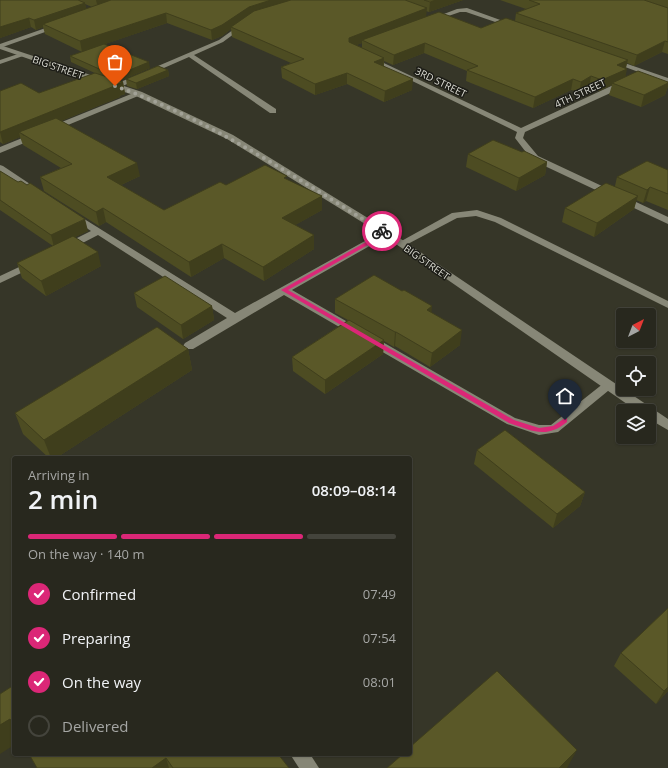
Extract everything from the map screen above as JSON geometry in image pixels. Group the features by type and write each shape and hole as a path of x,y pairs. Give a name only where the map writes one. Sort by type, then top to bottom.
{"street":[{"path":"422,24 459,10 467,10 520,28"},
{"path":"429,16 436,18"},
{"path":"115,86 221,41 252,19"},
{"path":"0,47 67,22"},
{"name":"BIG STREET","path":"0,47 138,94 230,137 386,233 635,404"},
{"path":"0,62 21,55"},
{"path":"190,55 273,110"},
{"name":"3RD STREET","path":"364,56 521,131"},
{"path":"602,57 668,81"},
{"name":"4TH STREET","path":"521,131 647,73"},
{"path":"0,150 138,94"},
{"path":"521,131 519,138 524,147 535,158 668,222"},
{"path":"0,168 46,197"},
{"path":"65,210 235,318"},
{"path":"401,244 455,215 477,214 498,220 668,305"},
{"path":"56,252 98,231"},
{"path":"189,346 235,318 386,233"},
{"path":"0,280 42,259"},
{"path":"284,290 511,421 539,430 554,428 608,386"},
{"path":"656,417 668,425"},
{"path":"301,756 310,768"}],"building":[{"path":"0,0 78,0 85,3 34,20 29,18 0,27"},
{"path":"111,0 271,0 249,7 222,25 211,30 166,13 80,41 43,24"},
{"path":"291,0 405,0 427,8 349,38 349,42 384,58 374,62 413,79 385,91 347,73 315,84 281,67 304,59 231,27 254,11"},
{"path":"424,0 436,0 430,2"},
{"path":"529,0 644,0 668,8 668,42 665,41 637,55 516,13 540,4"},
{"path":"439,12 481,28 506,18 628,60 617,65 627,69 602,80 591,76 581,82 573,79 535,97 467,70 478,66 425,43 394,55 362,40"},
{"path":"104,44 149,62 115,76 70,56"},
{"path":"158,66 168,70 136,83 126,79"},
{"path":"638,71 668,83 644,95 612,83"},
{"path":"95,73 123,82 0,132 0,91 21,83 39,93"},
{"path":"56,118 137,163 107,177 164,210 220,182 226,185 265,165 287,176 284,178 322,196 282,218 314,235 263,267 222,244 189,262 103,208 96,212 40,177 72,164 19,132"},
{"path":"493,140 522,152 524,151 547,162 519,178 468,154"},
{"path":"647,161 668,170 668,194 650,187 647,190 617,177"},
{"path":"0,171 18,182 21,181 27,185 30,183 85,219 51,235 0,200"},
{"path":"606,183 638,196 597,223 565,208"},
{"path":"73,236 98,252 41,281 17,263"},
{"path":"374,275 432,306 427,310 462,330 432,353 335,299"},
{"path":"165,276 212,306 181,325 134,293"},
{"path":"349,320 384,340 325,380 292,357"},
{"path":"157,327 188,349 44,440 15,413"},
{"path":"505,430 585,492 557,514 477,450"},
{"path":"668,608 668,687 664,691 621,653"},
{"path":"497,671 577,750 559,768 387,768 401,756 412,756 412,745"},
{"path":"12,686 12,722 10,719 0,725 0,694"},
{"path":"30,756 280,756 289,768 173,768 166,758 152,768 37,768"}],"way so far":[{"path":"115,86 138,94 230,137 382,231"}],"route":[{"path":"382,231 386,233 284,290 511,421 539,430 554,428 565,420"}]}
